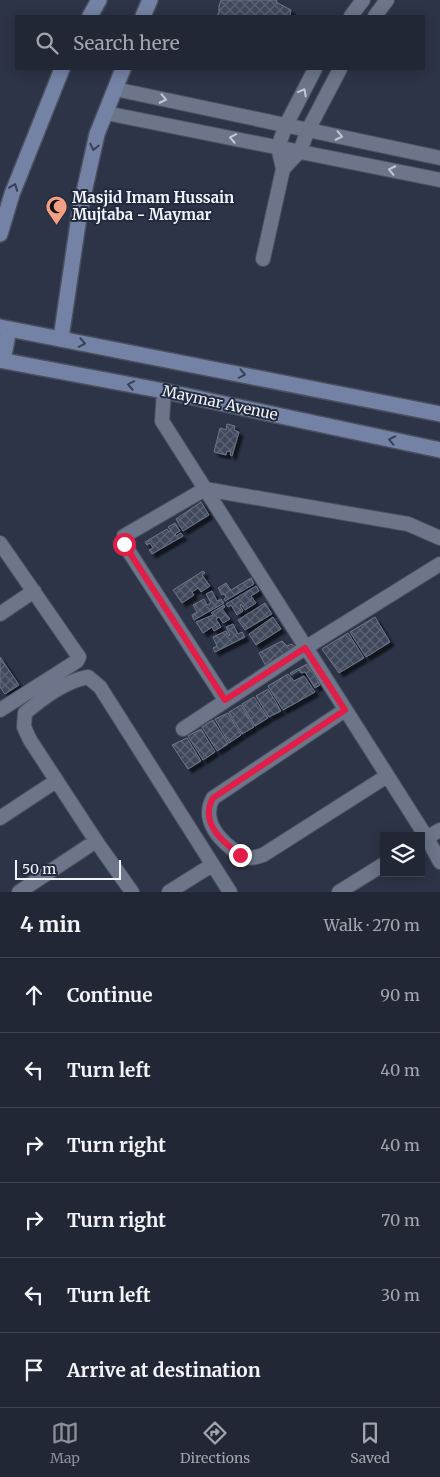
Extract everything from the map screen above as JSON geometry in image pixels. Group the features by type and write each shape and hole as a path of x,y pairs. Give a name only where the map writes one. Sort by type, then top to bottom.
{"main road":[{"path":"91,15 99,0"},
{"path":"144,15 150,0"},
{"path":"0,234 12,194 62,70"},
{"path":"61,338 80,210 97,134 123,70"},
{"path":"1,360 5,328 440,414"},
{"name":"Maymar Avenue","path":"1,360 164,391 440,450"}],"street":[{"path":"352,15 363,0"},
{"path":"376,15 387,0"},
{"path":"263,259 282,169 278,146 286,125 314,70"},
{"path":"282,169 300,151 308,130 339,70"},
{"path":"115,89 440,158"},
{"path":"106,113 440,180"},
{"path":"164,391 162,421 387,776 419,832"},
{"path":"225,700 124,544 124,536 205,489 408,524 440,538"},
{"path":"0,544 79,657 77,661 0,710"},
{"path":"183,729 305,648 440,564"},
{"path":"0,614 34,592"},
{"path":"132,892 56,781 24,727 25,713 75,679 88,677 100,687 230,892"},
{"path":"345,710 213,798 209,809 209,817 219,839 240,855 253,858 263,856 387,776"},
{"path":"0,818 56,781"},
{"path":"425,839 440,830"},
{"path":"425,841 440,862"},
{"path":"19,892 96,842"},
{"path":"169,892 212,865"},
{"path":"339,892 380,866"}],"building":[{"path":"221,0 277,0 276,2 291,10 290,15 218,15"},
{"path":"227,424 235,426 234,430 239,432 232,456 230,455 231,452 227,451 226,455 214,452 220,428 226,430"},
{"path":"201,502 209,515 183,531 176,519"},
{"path":"175,523 180,531 175,534 176,536 181,533 183,536 152,554 149,550 153,548 150,543 147,545 145,542 167,529 169,532 171,531 168,527"},
{"path":"203,571 205,573 202,575 210,586 201,592 198,588 192,592 194,595 182,603 173,590"},
{"path":"251,578 254,584 225,601 226,597 224,594 222,595 218,588 226,583 231,590"},
{"path":"256,586 259,591 251,596 256,603 245,610 241,604 243,611 237,615 231,605 228,607 226,604"},
{"path":"212,591 217,601 221,599 224,603 194,620 192,615 197,612 193,605 204,599 207,605 211,603 206,594"},
{"path":"265,603 272,614 245,630 238,620"},
{"path":"224,605 225,607 222,609 230,619 223,623 219,617 216,619 221,627 214,631 212,627 203,633 196,622 213,615 211,613"},
{"path":"273,617 281,629 256,645 249,634"},
{"path":"375,617 390,642 366,657 350,632"},
{"path":"233,624 238,634 242,632 245,637 215,652 213,648 217,646 213,637 226,631 229,636 226,627"},
{"path":"348,633 364,658 339,673 322,649"},
{"path":"282,641 287,646 292,644 296,649 267,668 259,653"},
{"path":"0,657 19,685 5,694 0,687"},
{"path":"307,664 320,685 315,688 305,672 301,673 299,670 291,675 290,673"},
{"path":"288,674 294,681 304,676 315,692 283,710 268,686"},
{"path":"268,689 281,711 269,717 256,696"},
{"path":"254,697 268,718 255,726 242,704"},
{"path":"241,705 254,727 242,734 229,712"},
{"path":"228,713 241,735 229,743 215,719"},
{"path":"213,720 228,744 217,751 202,727"},
{"path":"201,729 215,752 203,760 188,736"},
{"path":"187,738 201,761 188,769 172,745"}],"place":[{"name":"Masjid Imam Hussain Mujtaba - Maymar","path":"56,226"}],"route":[{"path":"124,544 225,700 305,648 345,710 213,798 209,809 209,817 213,829 219,839 240,855"}]}
